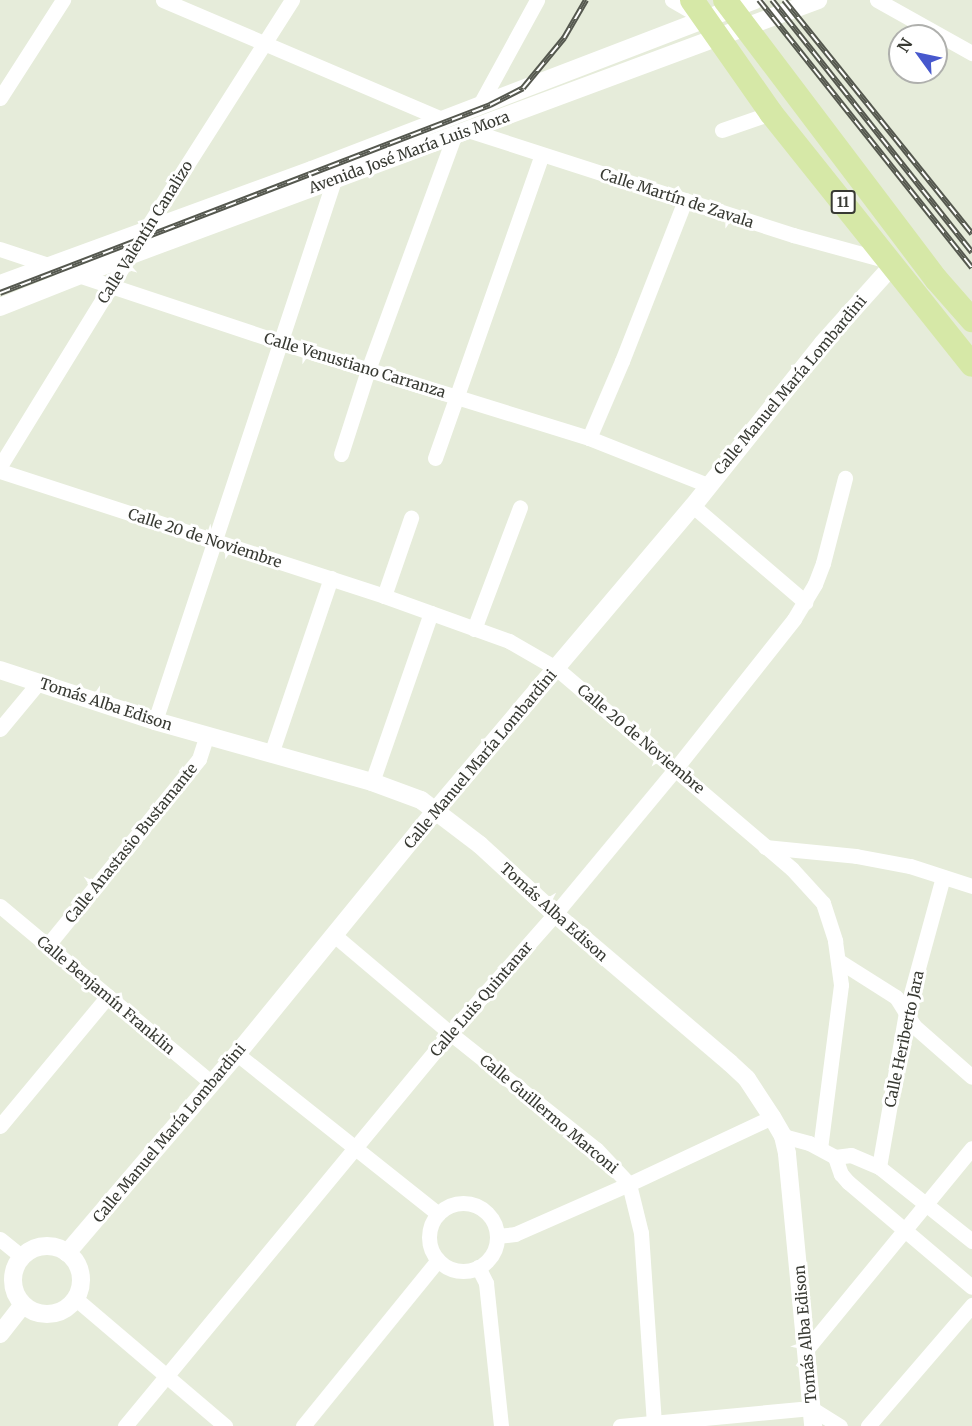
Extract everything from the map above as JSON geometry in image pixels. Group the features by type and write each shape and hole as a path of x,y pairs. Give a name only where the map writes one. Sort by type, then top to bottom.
{"main road":[{"name":"11","path":"733,12 936,279 972,320"},
{"name":"11","path":"704,19 771,113 972,365"}],"street":[{"path":"0,98 63,0"},
{"name":"Calle Martín de Zavala","path":"163,0 267,42 455,128 793,235 890,263"},
{"name":"Calle Valentín Canalizo","path":"0,466 146,229 292,0"},
{"path":"479,106 537,0"},
{"path":"672,0 704,19"},
{"name":"Avenida José María Luis Mora","path":"733,12 756,0"},
{"name":"Avenida José María Luis Mora","path":"0,285 146,229 455,128 479,106 704,19 733,12 818,0"},
{"path":"877,0 972,53"},
{"name":"Avenida José María Luis Mora","path":"0,307 78,275 334,180 704,19"},
{"path":"722,130 771,113"},
{"path":"340,454 455,128"},
{"path":"435,458 542,155"},
{"path":"155,721 334,180"},
{"path":"589,438 685,200"},
{"name":"Calle Venustiano Carranza","path":"0,249 279,342 589,438 708,485"},
{"name":"Calle Manuel María Lombardini","path":"68,1253 237,1054 436,810 693,506 890,263"},
{"name":"Calle 20 de Noviembre","path":"0,471 384,596 509,641 556,668 676,768 803,880 824,903 831,920 839,961 838,1013 820,1148"},
{"name":"Calle Luis Quintanar","path":"125,1426 450,1033 555,914 676,768 805,602 823,564 845,478"},
{"path":"693,506 805,602"},
{"path":"474,629 520,507"},
{"path":"384,596 411,518"},
{"path":"271,754 331,578"},
{"path":"372,782 431,613"},
{"name":"Tomás Alba Edison","path":"0,670 155,721 372,782 421,800 480,845 555,914 730,1063 747,1079 783,1136 792,1176 812,1417"},
{"path":"0,729 39,682"},
{"name":"Calle Anastasio Bustamante","path":"47,946 199,759 207,734"},
{"path":"765,847 856,856 910,866 972,886"},
{"name":"Calle Heriberto Jara","path":"879,1167 906,1012 943,877"},
{"name":"Calle Benjamín Franklin","path":"3,914 47,946 212,1083"},
{"name":"Calle Guillermo Marconi","path":"334,935 450,1033 596,1149 629,1184 641,1233 654,1424"},
{"path":"839,961 896,997 914,1026 971,1072"},
{"path":"0,1126 108,996"},
{"path":"237,1054 438,1214"},
{"path":"497,1236 515,1234 772,1117"},
{"path":"783,1136 820,1148 835,1157 851,1155 879,1167 972,1241"},
{"path":"806,1350 972,1148"},
{"path":"835,1157 840,1174 848,1182 903,1231 972,1287"},
{"path":"458,1203 480,1207 495,1224 497,1236 491,1255 478,1267 457,1270 438,1260 429,1242 429,1232 438,1214 458,1203"},
{"path":"0,1239 22,1257"},
{"path":"44,1246 60,1248 68,1253 80,1269 80,1289 76,1299 63,1310 47,1314 30,1310 23,1305 17,1297 13,1276 22,1257 44,1246"},
{"path":"303,1426 438,1260"},
{"path":"478,1267 486,1283 501,1426"},
{"path":"76,1299 225,1426"},
{"path":"0,1334 23,1305"},
{"path":"868,1426 972,1305"},
{"path":"620,1426 812,1417 840,1426"}],"railway":[{"path":"0,293 490,105 523,88 564,38 586,0"},
{"path":"759,0 972,268"},
{"path":"772,0 972,252"},
{"path":"784,0 972,234"}]}
